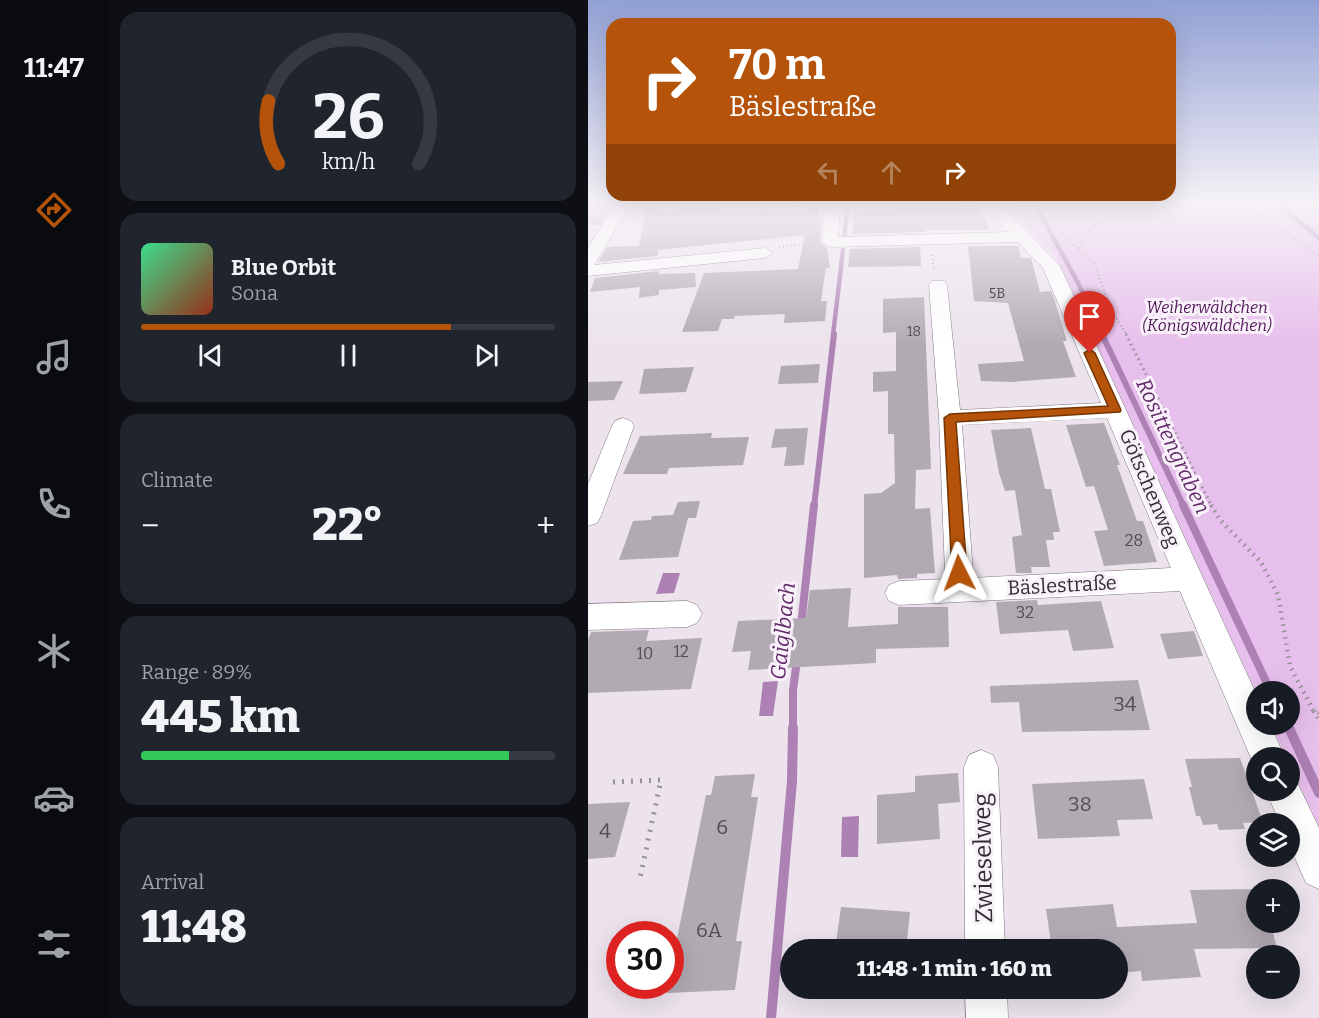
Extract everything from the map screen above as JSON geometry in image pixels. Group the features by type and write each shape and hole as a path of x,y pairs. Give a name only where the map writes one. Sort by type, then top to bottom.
{"street":[{"name":"Götschenweg","path":"1037,251 1051,266 1263,747"},
{"path":"588,271 765,253"},
{"path":"938,285 950,418 959,573"},
{"path":"950,418 1115,410"},
{"path":"588,516 623,426"},
{"name":"Bäslestraße","path":"899,593 1189,579"},
{"path":"588,617 687,614"},
{"name":"Zwieselweg","path":"981,766 985,939"},
{"path":"1288,801 1319,870"},
{"path":"986,999 987,1018"}],"path":[{"path":"931,251 938,285"},
{"path":"1081,251 1094,263 1112,310 1136,352 1204,493 1220,520 1261,562 1278,595 1290,666 1319,720"},
{"path":"1313,710 1319,713"},
{"path":"613,782 661,780 640,878"}],"green space":[{"name":"Weiherwäldchen (Königswäldchen)","path":"1049,251 1319,251 1319,829 1300,788 1300,747 1281,747 1276,735 1300,735 1300,681 1251,681 1054,255"}],"shaded area":[{"path":"663,573 680,573 674,593 656,594"},
{"path":"778,681 773,716 759,716 763,682"},
{"path":"859,816 858,857 841,857 842,817"}],"building":[{"path":"605,251 658,251 658,256 598,262"},
{"path":"802,251 827,251 830,268 826,268 821,301 827,301 825,321 784,323 785,314 735,316 734,319 722,319 718,331 682,332 704,273 798,269"},
{"path":"850,251 920,251 921,266 848,267"},
{"path":"968,251 1019,251 1021,258 1031,258 1040,292 1051,291 1054,298 1067,341 1063,341 1076,377 1011,382 981,381 978,364 1024,361 1008,303 974,301"},
{"path":"659,271 659,274 695,273 696,287 659,290 659,295 639,298 640,287 590,292 595,278"},
{"path":"924,297 931,469 916,470 915,509 930,508 935,573 917,574 917,578 898,579 897,575 864,578 864,494 881,493 895,483 894,434 888,434 888,391 873,392 873,372 896,371 896,332 883,333 883,299"},
{"path":"820,364 818,383 778,384 781,366"},
{"path":"694,367 686,392 639,394 644,369"},
{"path":"623,381 614,400 588,401 588,382"},
{"path":"1104,423 1137,521 1143,521 1157,562 1104,566 1094,531 1108,530 1094,486 1086,487 1066,425"},
{"path":"808,428 804,465 784,466 787,447 771,448 775,429"},
{"path":"1031,428 1045,489 1051,489 1060,532 1053,532 1054,540 1046,540 1050,567 1031,567 1032,573 1016,573 1012,537 1022,535 1015,490 1005,491 999,473 991,430"},
{"path":"712,433 711,438 749,437 743,465 669,468 667,474 623,474 640,436"},
{"path":"700,501 696,518 688,518 678,557 619,560 633,521 651,520 652,516 673,515 678,502"},
{"path":"851,588 848,627 898,624 898,607 948,607 949,647 876,649 876,663 748,670 751,651 732,652 738,621 806,618 810,590"},
{"path":"1037,600 1038,605 1101,601 1114,648 1073,651 1068,630 1000,634 996,602"},
{"path":"649,630 646,641 702,638 691,689 588,693 588,640 591,632"},
{"path":"1194,631 1203,656 1168,659 1160,634"},
{"path":"1138,680 1150,730 1022,732 1019,702 991,703 990,686"},
{"path":"1240,758 1246,775 1246,801 1255,801 1260,813 1246,813 1246,823 1243,823 1245,829 1219,830 1217,824 1203,825 1200,816 1196,816 1185,759"},
{"path":"958,773 960,802 938,804 940,839 877,844 877,795 915,792 915,776"},
{"path":"755,774 751,797 758,797 736,941 742,941 735,990 684,992 684,921 681,921 706,795 711,795 715,776"},
{"path":"1144,779 1153,819 1117,820 1120,836 1038,839 1032,784"},
{"path":"630,802 615,857 588,859 588,804"},
{"path":"1246,889 1246,933 1273,933 1276,945 1246,945 1246,948 1194,949 1201,977 1142,981 1141,971 1128,972 1128,939 1050,939 1046,909 1113,904 1117,927 1197,923 1190,890"},
{"path":"841,907 910,912 907,939 837,939"}],"waterway":[{"name":"Gaiglbach","path":"833,335 843,251"},
{"name":"Rosittengraben","path":"1060,251 1103,335"},
{"name":"Gaiglbach","path":"814,507 834,334"},
{"name":"Rosittengraben","path":"1102,334 1184,507"},
{"name":"Gaiglbach","path":"801,626 814,505"},
{"name":"Rosittengraben","path":"1183,505 1266,681"},
{"name":"Gaiglbach","path":"793,728 793,690 797,660"},
{"name":"Gaiglbach","path":"771,1018 792,781 793,728"},
{"name":"Rosittengraben","path":"1292,735 1319,793"}],"route":[{"path":"959,573 950,418 1115,410 1090,353"}]}
